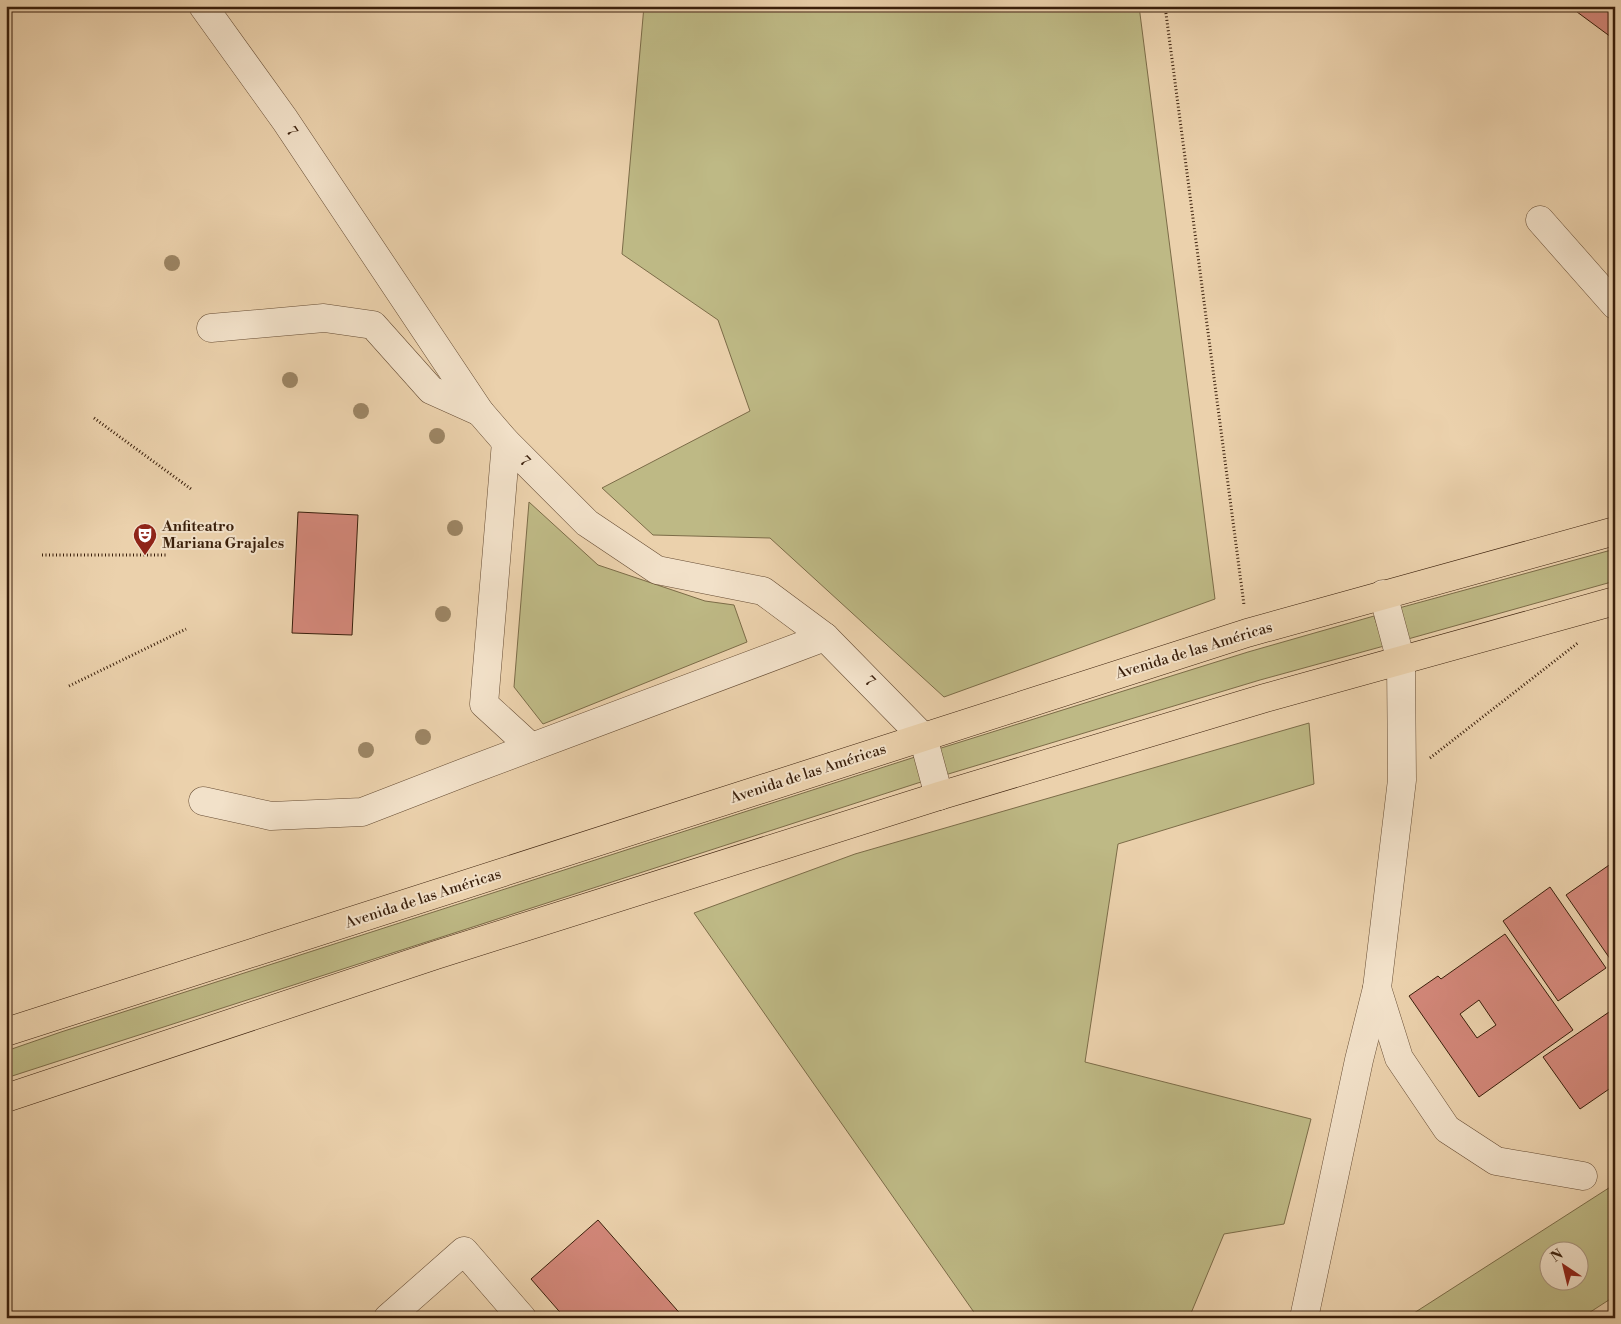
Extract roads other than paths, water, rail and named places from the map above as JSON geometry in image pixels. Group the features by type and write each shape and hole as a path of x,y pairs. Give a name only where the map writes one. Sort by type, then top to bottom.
{"main road":[{"name":"Avenida de las Américas","path":"6,1032 1247,633 1615,531"},
{"path":"6,1098 426,958 939,796 1265,698 1615,601"}],"street":[{"name":"7","path":"204,6 285,120 480,412 506,442 587,523 657,570 763,591 825,637 923,737 939,796"},
{"path":"1540,220 1615,305"},
{"path":"211,328 324,318 373,325 431,390 480,412"},
{"path":"506,442 484,704 531,747"},
{"path":"1304,1318 1359,1060 1377,988 1402,780 1401,661 1383,594"},
{"path":"203,801 271,816 362,812 825,637"},
{"path":"1377,988 1399,1058 1447,1129 1496,1161 1583,1176"},
{"path":"388,1318 464,1251 522,1318"}],"place":[{"name":"Anfiteatro Mariana Grajales","path":"145,556"}]}
